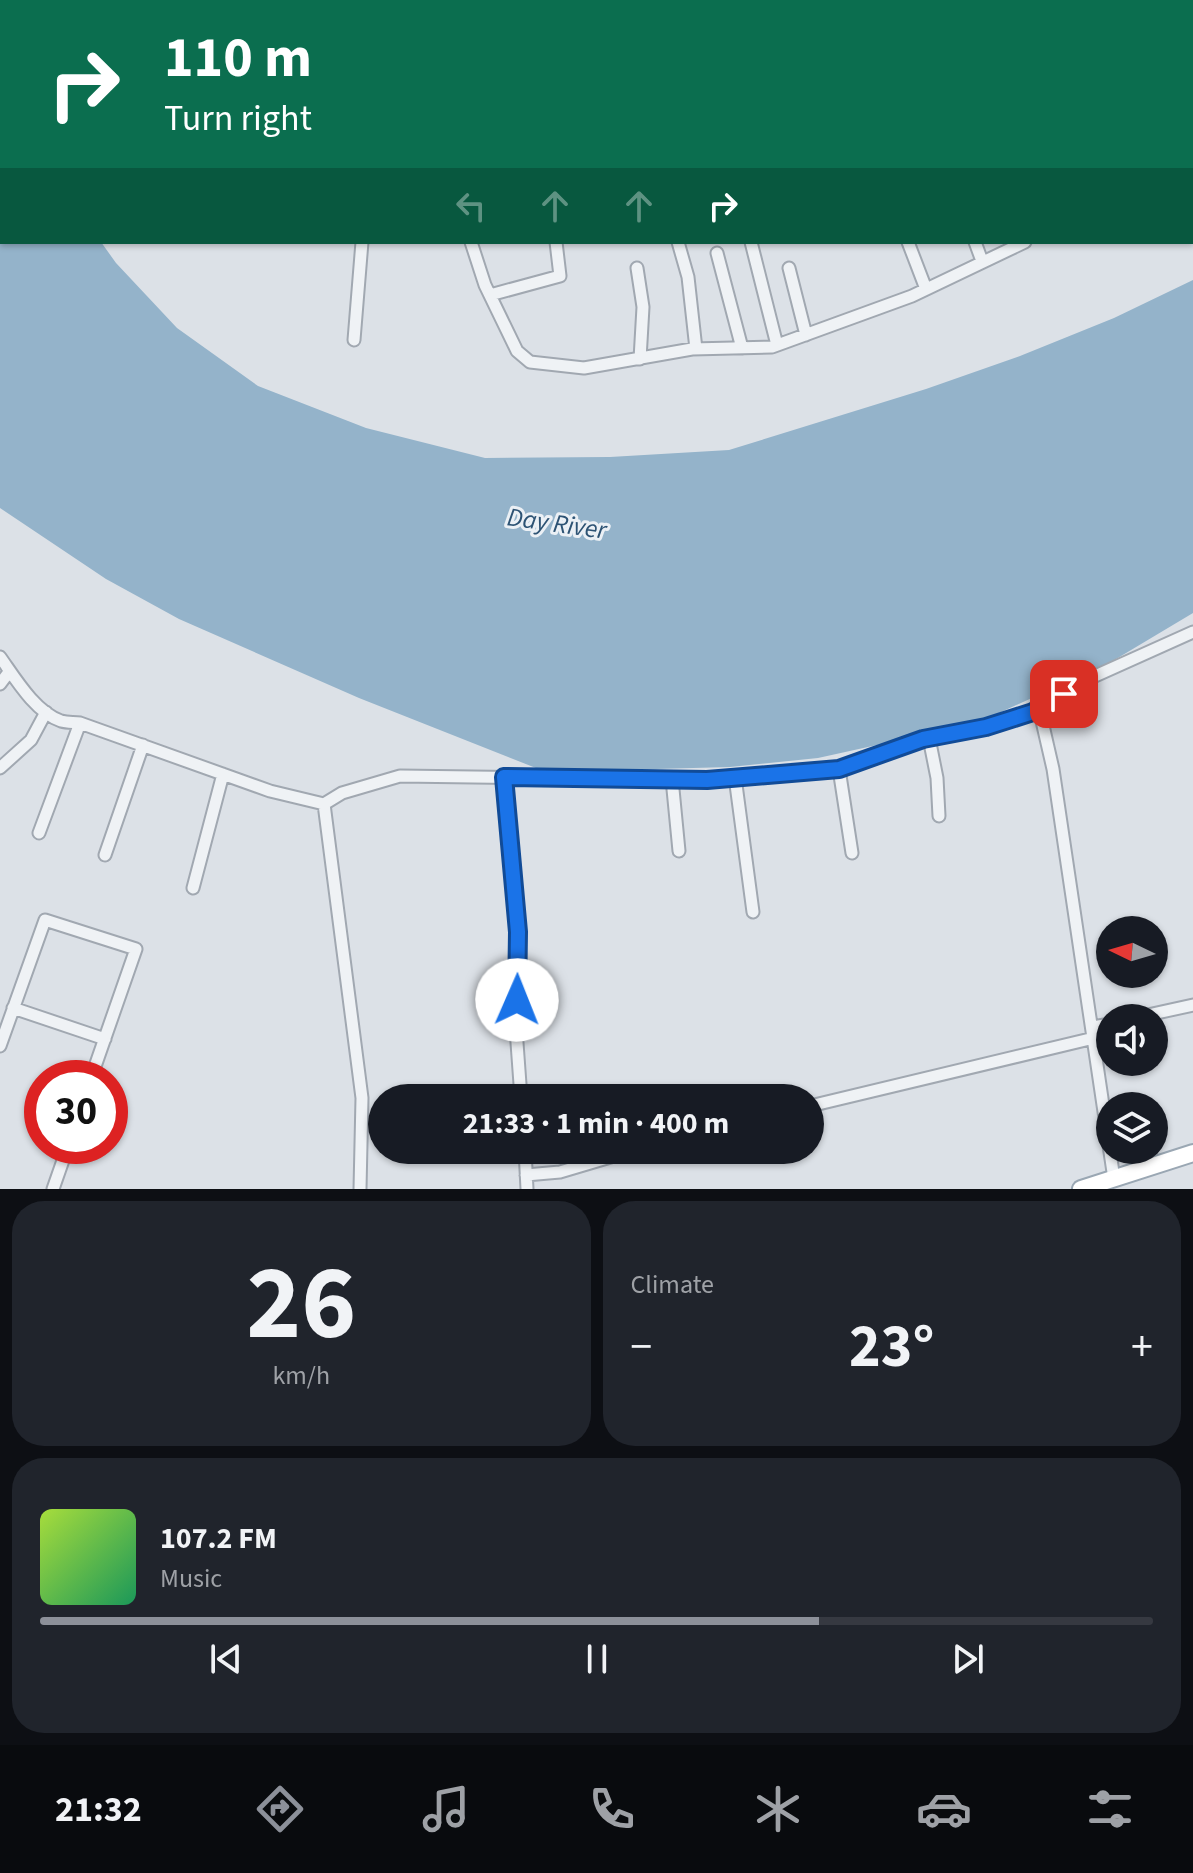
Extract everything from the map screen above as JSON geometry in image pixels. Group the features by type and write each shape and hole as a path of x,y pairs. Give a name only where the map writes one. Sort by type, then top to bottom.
{"main road":[{"path":"1081,1189 1193,1153"}],"street":[{"path":"354,340 362,244"},
{"path":"472,244 490,295 517,351 530,362 584,368 696,349 777,345 926,289 1020,244"},
{"path":"490,295 560,276 556,244"},
{"path":"679,244 689,281 696,349"},
{"path":"752,244 777,345"},
{"path":"909,244 926,289"},
{"path":"976,244 982,261"},
{"path":"717,253 742,348"},
{"path":"637,268 643,307 640,359"},
{"path":"789,268 806,335"},
{"path":"0,657 9,672 46,712 64,722 80,723 270,791 324,804 342,793 407,776 672,779 839,769 929,738 986,727 1039,708 1084,681 1193,632"},
{"path":"0,684 9,672"},
{"path":"1039,708 1053,769 1114,1179"},
{"path":"0,768 31,740 46,712"},
{"path":"39,833 80,723"},
{"path":"929,738 937,778 939,816"},
{"path":"105,855 143,745"},
{"path":"839,769 852,853"},
{"path":"193,888 223,774"},
{"path":"504,777 518,932 516,1029 520,1084"},
{"path":"735,777 753,912"},
{"path":"672,779 679,851"},
{"path":"324,804 362,1098 360,1189"},
{"path":"0,1046 45,920 136,949 97,1060"},
{"path":"1168,1011 1193,1005"},
{"path":"13,1008 105,1039"},
{"path":"824,1102 1094,1033"},
{"path":"53,1189 62,1164"},
{"path":"526,1164 527,1189"},
{"path":"526,1175 560,1172 587,1164"}],"water":[{"name":"Day River","path":"0,244 102,244 116,263 177,328 258,386 366,428 485,458 610,457 729,450 926,389 1020,356 1114,318 1193,280 1193,613 1111,662 977,723 818,758 730,767 546,772 359,698 179,619 106,579 0,508"}],"route":[{"path":"517,1000 518,932 504,777 707,780 839,769 923,739 986,727 1033,712 1064,694"}]}
